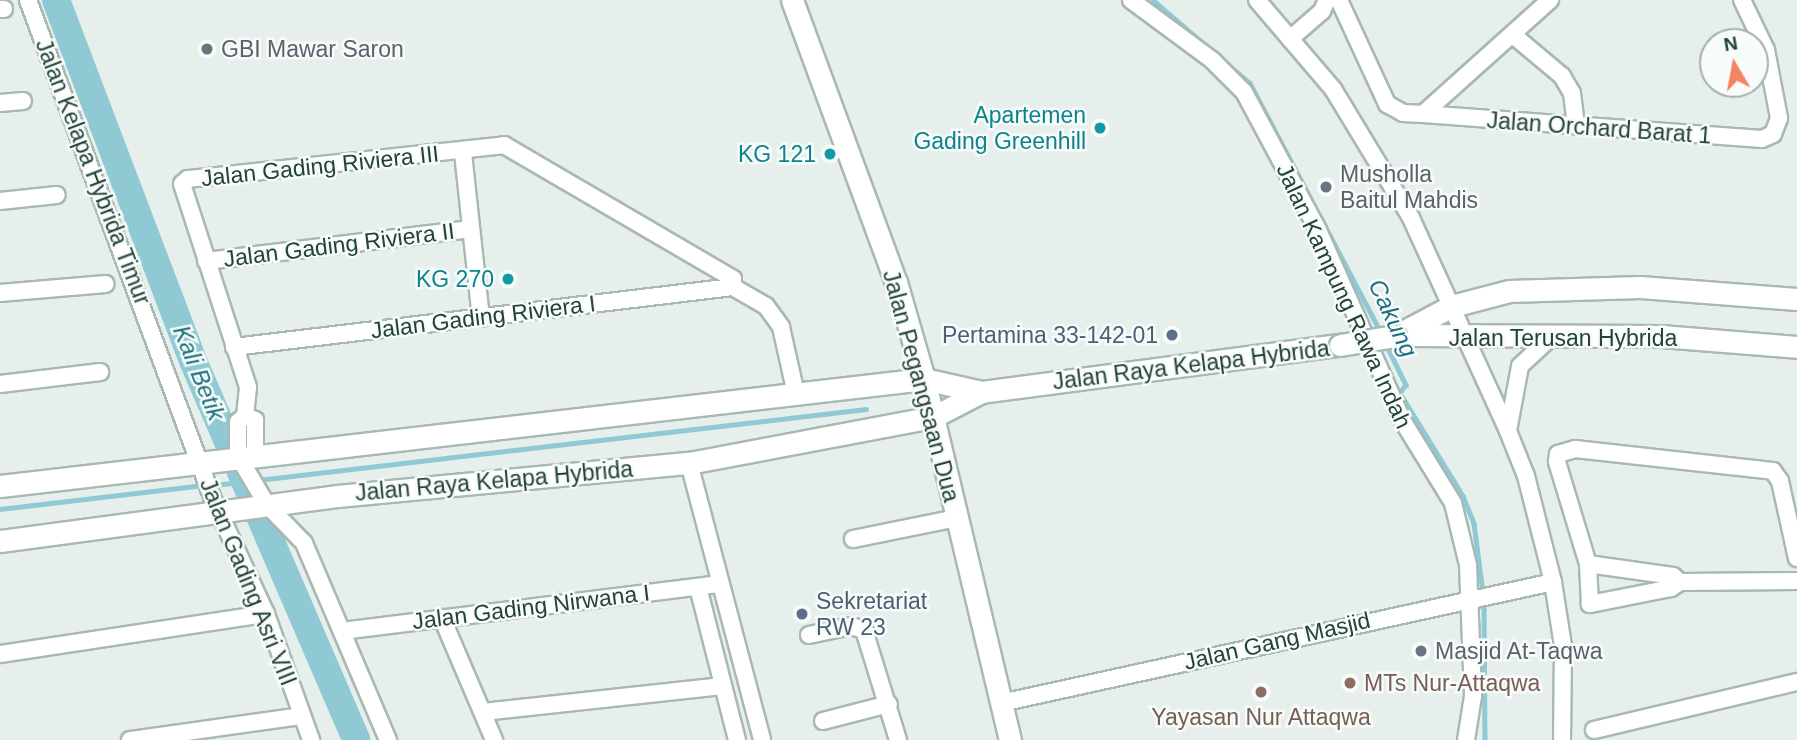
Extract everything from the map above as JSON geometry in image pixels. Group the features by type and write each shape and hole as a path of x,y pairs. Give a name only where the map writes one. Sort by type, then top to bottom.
{"main road":[{"name":"Jalan Pegangsaan Dua","path":"792,0 896,282 925,379 1010,740"},
{"name":"Jalan Terusan Hybrida","path":"1397,336 1452,306 1509,291 1586,286 1797,299"},
{"name":"Jalan Raya Kelapa Hybrida","path":"0,541 259,500 689,463 933,417 981,392 1397,336"},
{"name":"Jalan Terusan Hybrida","path":"1397,336 1661,336 1797,347"},
{"path":"866,387 901,370 917,353"},
{"name":"Jalan Raya Kelapa Hybrida","path":"0,486 205,467 244,460 925,379 981,392"},
{"path":"891,384 905,403 900,422"}],"street":[{"name":"Jalan Kelapa Hybrida Timur","path":"28,0 205,467"},
{"name":"Jalan Kampung Rawa Indah","path":"1132,0 1228,74 1255,110 1318,230 1402,420 1453,503 1463,533 1473,598 1473,696 1466,740"},
{"path":"1290,39 1322,11 1327,0"},
{"name":"Jalan Orchard Barat 1","path":"1339,0 1387,104 1403,113 1756,140 1773,134 1779,118 1771,66 1742,0"},
{"path":"1423,114 1550,0"},
{"path":"1267,3 1290,39 1332,89 1411,218 1508,431 1526,476 1553,582 1563,646 1562,740"},
{"path":"1513,35 1562,76 1572,93 1576,126"},
{"path":"0,103 23,101"},
{"name":"Jalan Gading Riviera III","path":"206,261 181,187 188,179 463,153 504,145 733,279 733,287"},
{"path":"463,153 481,318"},
{"path":"0,201 57,195"},
{"name":"Jalan Gading Riviera II","path":"206,261 471,229"},
{"path":"206,261 248,387 245,416 238,422 244,460 259,500 304,543 388,740"},
{"path":"0,293 106,284"},
{"path":"733,287 766,306 781,327 796,394"},
{"name":"Jalan Gading Riviera I","path":"234,347 733,287"},
{"path":"1508,431 1520,366 1551,337"},
{"path":"0,384 100,372"},
{"path":"1797,558 1780,481 1764,467 1564,450 1556,462 1588,564 1590,604 1671,588 1680,582 1797,581"},
{"path":"689,463 762,740"},
{"name":"Jalan Gading Asri VIII","path":"205,467 266,614 311,740"},
{"path":"853,539 957,518"},
{"path":"1588,564 1673,576 1680,582"},
{"name":"Jalan Gang Masjid","path":"1001,703 1553,582"},
{"name":"Jalan Gading Nirwana I","path":"342,631 720,584"},
{"path":"698,587 737,740"},
{"path":"0,654 266,614"},
{"path":"442,618 494,740"},
{"path":"809,635 851,625 864,629 898,740"},
{"path":"1594,730 1797,682"},
{"path":"483,712 723,686"},
{"path":"823,721 888,704"},
{"path":"130,740 235,733 301,716"}],"waterway":[{"name":"Kali Betik","path":"56,0 194,363 356,740"},
{"name":"Cakung","path":"1153,0 1250,83 1381,333"},
{"name":"Cakung","path":"1386,344 1406,385 1400,393 1463,496 1474,523 1483,593"},
{"path":"258,480 866,409"},
{"path":"213,485 249,481"},
{"path":"0,509 204,485"},
{"name":"Cakung","path":"1484,601 1485,740"}],"place":[{"name":"GBI Mawar Saron","path":"207,49"},
{"name":"Apartemen Gading Greenhill","path":"1100,128"},
{"name":"KG 121","path":"830,154"},
{"name":"Musholla Baitul Mahdis","path":"1326,187"},
{"name":"KG 270","path":"508,279"},
{"name":"Pertamina 33-142-01","path":"1172,335"},
{"name":"Sekretariat RW 23","path":"802,614"},
{"name":"Masjid At-Taqwa","path":"1421,651"},
{"name":"MTs Nur-Attaqwa","path":"1350,683"},
{"name":"Yayasan Nur Attaqwa","path":"1261,692"}]}
